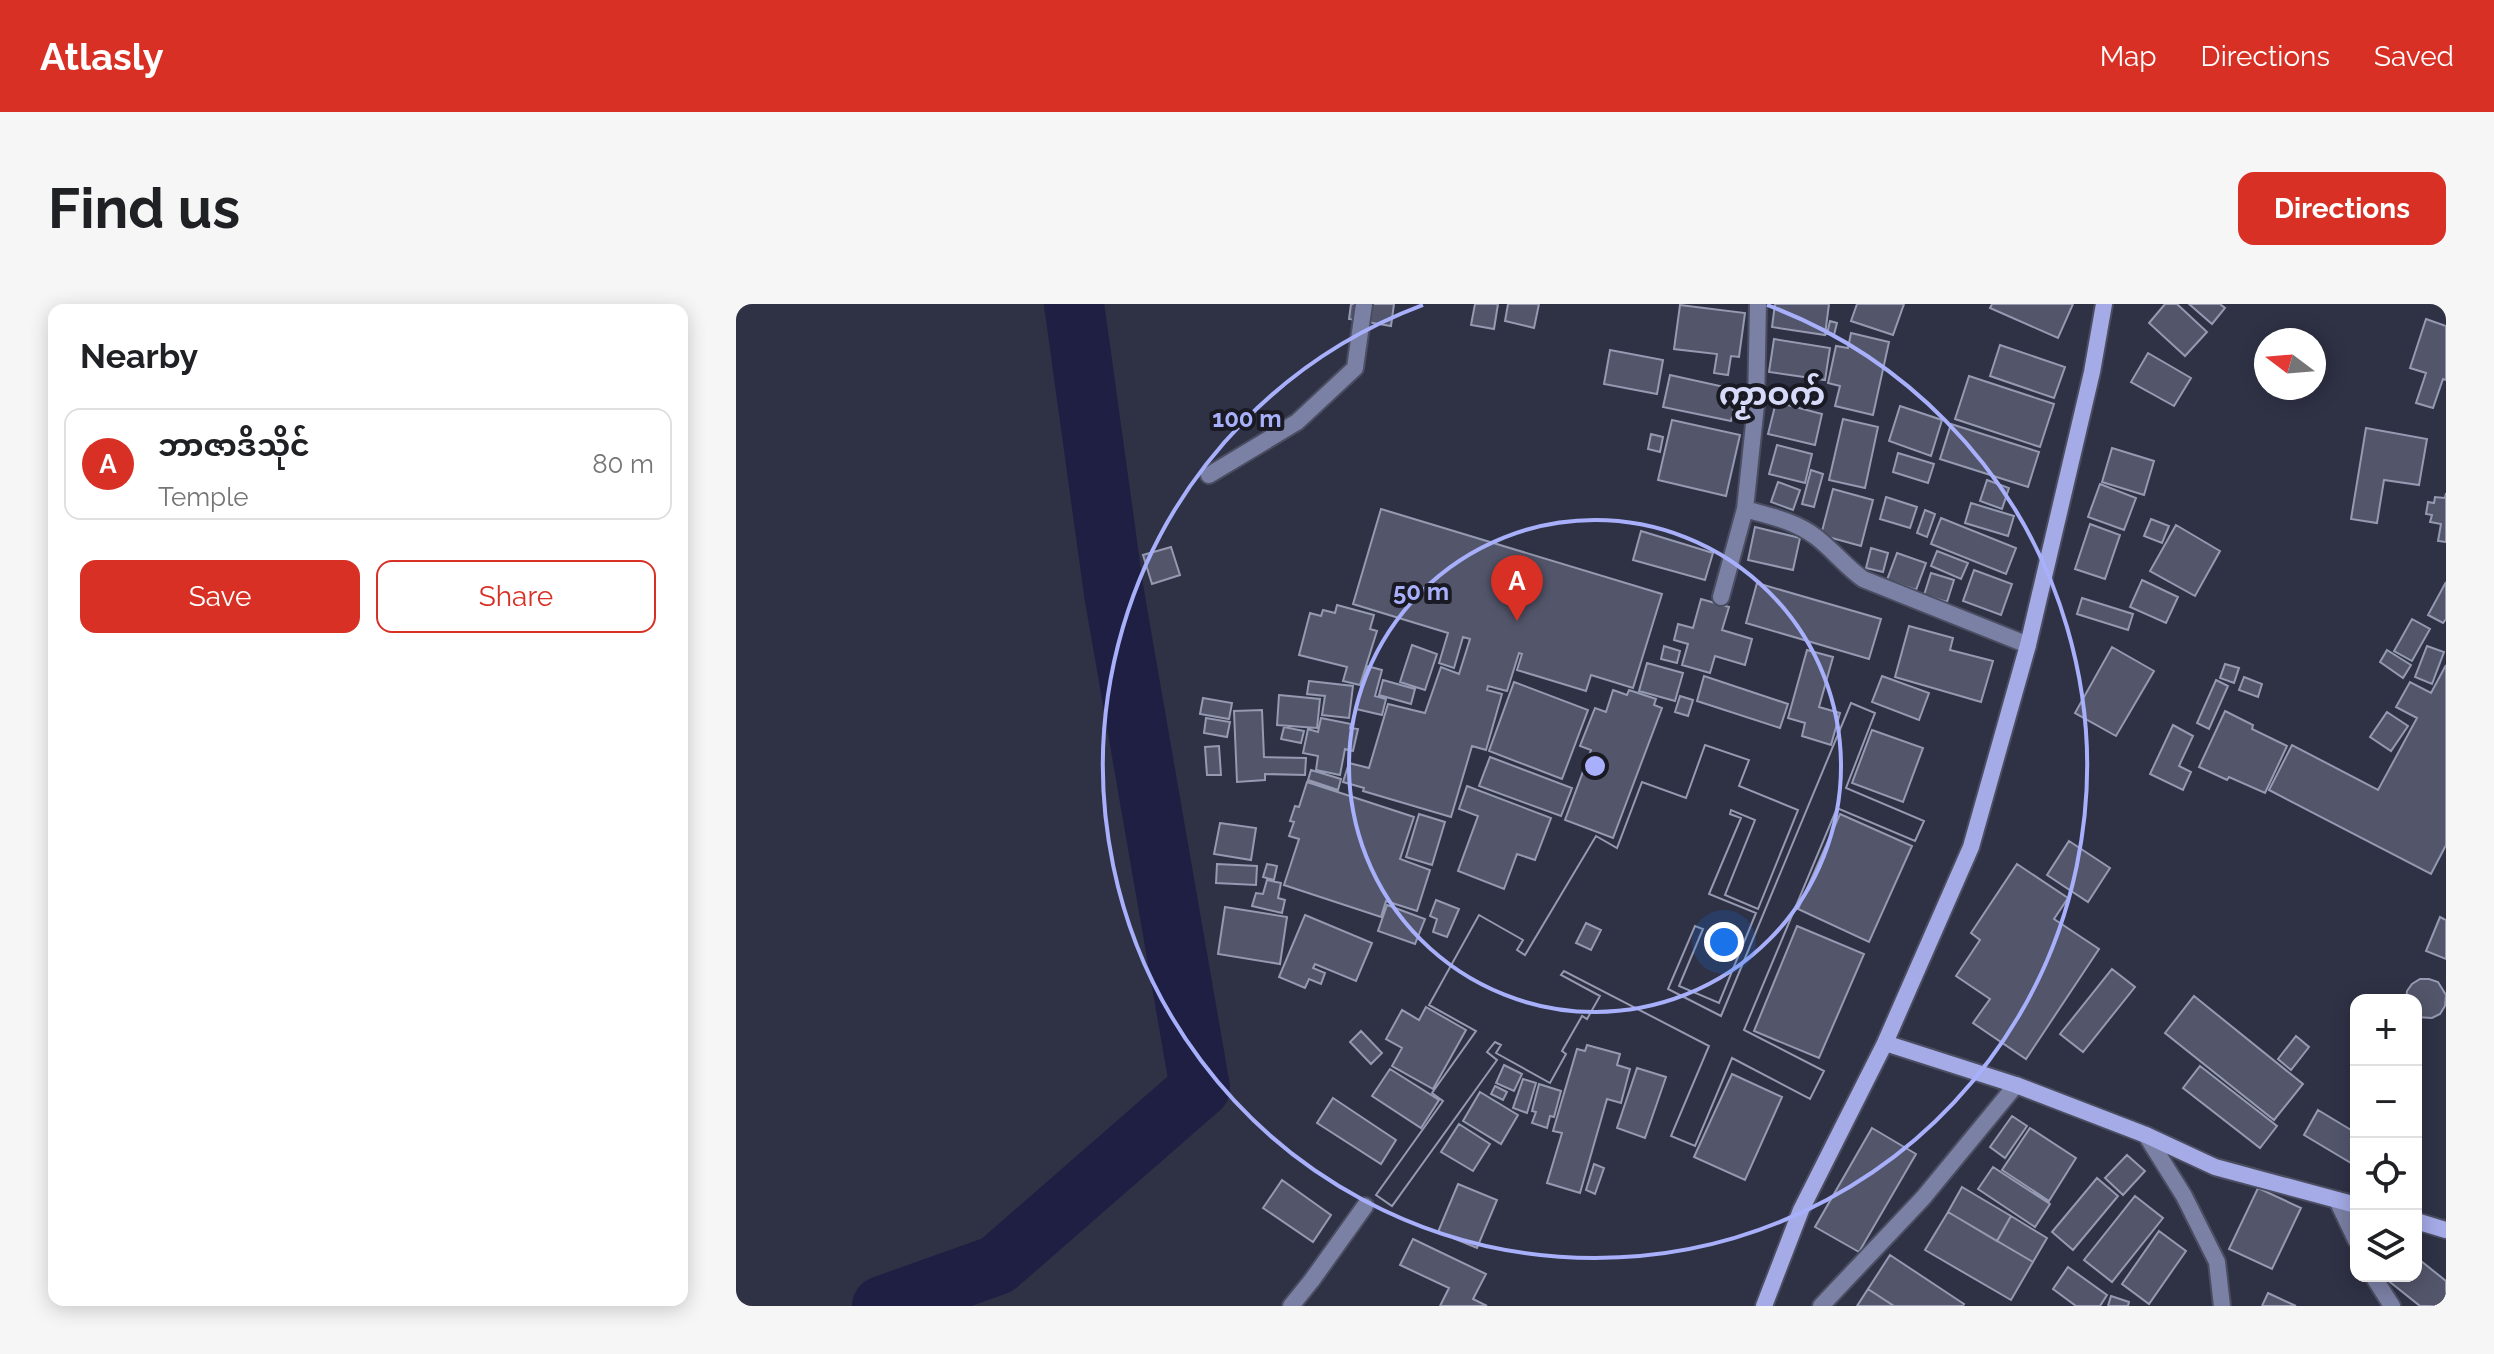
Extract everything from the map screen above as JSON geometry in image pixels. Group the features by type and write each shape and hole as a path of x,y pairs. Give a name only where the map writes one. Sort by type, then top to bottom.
{"street":[{"path":"1209,475 1297,422 1355,368 1364,304"},
{"path":"1721,597 1745,509 1756,405 1758,304"},
{"path":"1764,1306 1801,1210 1885,1043 1971,847 2028,645 2092,372 2104,304"},
{"path":"1745,509 1789,521 1816,537 1863,579 2028,645"},
{"path":"1885,1043 2016,1085 2146,1135 2215,1167 2350,1203"},
{"path":"1821,1306 1923,1198 2016,1085"},
{"path":"2146,1135 2184,1196 2217,1262 2222,1306"},
{"path":"2337,1200 2350,1227"},
{"path":"1291,1306 1365,1206"},
{"path":"2422,1223 2446,1230"},
{"path":"2377,1282 2392,1306"}],"building":[{"path":"1351,304 1394,304 1391,326 1349,319"},
{"path":"1475,304 1498,304 1494,329 1471,325"},
{"path":"1508,304 1539,304 1534,328 1505,321"},
{"path":"1775,304 1829,304 1825,335 1772,327"},
{"path":"1857,304 1904,304 1893,335 1851,321"},
{"path":"1992,304 2073,304 2058,338 1990,308"},
{"path":"2165,304 2177,304 2207,332 2185,356 2149,323"},
{"path":"2189,304 2220,304 2225,308 2212,324"},
{"path":"1680,305 1745,313 1739,357 1731,356 1728,375 1714,373 1717,354 1674,349"},
{"path":"2426,319 2446,326 2446,380 2443,379 2433,408 2416,403 2426,373 2410,368"},
{"path":"1830,321 1837,323 1834,335 1827,334"},
{"path":"1851,333 1889,342 1873,415 1835,406 1840,386 1828,383 1836,346 1848,348"},
{"path":"1774,339 1830,348 1825,380 1769,372"},
{"path":"2000,345 2065,367 2054,398 1990,376"},
{"path":"1610,350 1663,360 1657,394 1604,384"},
{"path":"2148,353 2191,378 2174,406 2131,382"},
{"path":"1670,375 1738,390 1731,421 1663,407"},
{"path":"1969,376 2054,404 2040,447 1955,419"},
{"path":"1776,402 1822,414 1815,445 1768,434"},
{"path":"1900,406 1942,420 1931,456 1889,441"},
{"path":"1843,419 1878,427 1865,488 1829,480"},
{"path":"1672,420 1740,435 1726,496 1658,480"},
{"path":"1951,424 2039,452 2028,487 1940,459"},
{"path":"2366,428 2427,439 2419,485 2384,480 2377,523 2351,519"},
{"path":"1651,434 1663,437 1660,452 1648,449"},
{"path":"1777,445 1812,454 1805,483 1769,474"},
{"path":"2112,448 2154,461 2144,495 2102,482"},
{"path":"1898,453 1934,464 1928,483 1893,472"},
{"path":"1811,470 1823,474 1814,507 1802,504"},
{"path":"1987,480 2009,488 2002,509 1980,501"},
{"path":"1778,482 1800,490 1793,510 1771,502"},
{"path":"2100,484 2136,498 2124,530 2088,517"},
{"path":"1833,489 1873,500 1861,546 1821,535"},
{"path":"2446,493 2446,542 2438,541 2441,524 2430,522 2432,515 2426,514 2428,502 2434,503 2435,497 2445,498"},
{"path":"1886,497 1917,507 1910,528 1880,519"},
{"path":"1971,503 2014,516 2008,536 1965,523"},
{"path":"1381,509 1662,594 1633,688 1591,675 1586,691 1517,670 1522,654 1519,653 1507,691 1488,686 1487,690 1502,694 1486,750 1472,746 1451,817 1343,782 1349,763 1369,768 1388,704 1425,713 1441,667 1459,674 1470,639 1463,637 1454,668 1439,663 1448,633 1353,604"},
{"path":"1925,510 1935,514 1927,537 1917,533"},
{"path":"1941,518 2016,548 2006,574 1931,544"},
{"path":"2151,519 2169,526 2162,543 2144,536"},
{"path":"2090,524 2120,535 2105,579 2075,569"},
{"path":"2176,525 2220,551 2195,596 2150,571"},
{"path":"1755,527 1800,538 1793,570 1748,560"},
{"path":"1641,531 1713,553 1705,580 1633,560"},
{"path":"1171,547 1180,575 1152,584 1143,555"},
{"path":"1871,548 1888,553 1883,572 1866,568"},
{"path":"1937,551 1968,563 1961,579 1931,566"},
{"path":"1897,553 1926,563 1916,590 1887,580"},
{"path":"1974,570 2012,584 2001,615 1963,601"},
{"path":"1931,573 1954,580 1947,602 1924,595"},
{"path":"2142,580 2178,597 2166,623 2130,607"},
{"path":"2446,582 2446,619 2443,623 2428,615"},
{"path":"1757,583 1881,619 1869,659 1746,623"},
{"path":"2082,598 2133,614 2128,630 2077,614"},
{"path":"1701,599 1729,607 1722,630 1752,639 1745,665 1715,656 1710,673 1682,665 1688,644 1674,640 1678,624 1693,628"},
{"path":"1337,605 1374,615 1370,629 1377,631 1360,685 1343,681 1347,667 1299,655 1310,613 1321,616 1323,610 1335,613"},
{"path":"2412,619 2430,629 2412,661 2394,651"},
{"path":"1909,626 1953,638 1950,650 1993,661 1981,702 1895,677"},
{"path":"1412,645 1437,654 1425,690 1400,682"},
{"path":"1664,646 1680,651 1677,663 1661,659"},
{"path":"2427,646 2444,652 2432,684 2415,677"},
{"path":"2112,647 2154,671 2116,736 2075,713"},
{"path":"1807,650 1833,657 1819,707 1840,713 1831,745 1802,736 1805,723 1788,718"},
{"path":"2387,650 2411,665 2403,678 2380,662"},
{"path":"1647,663 1683,673 1675,701 1639,691"},
{"path":"2225,664 2239,668 2234,683 2220,678"},
{"path":"2446,665 2446,845 2431,874 2269,790 2292,745 2378,790 2417,718 2396,707 2410,682 2431,693"},
{"path":"1367,666 1382,670 1375,696 1386,699 1382,715 1356,709"},
{"path":"1704,676 1788,704 1780,728 1697,701"},
{"path":"1882,676 1929,693 1919,720 1872,702"},
{"path":"2244,677 2262,684 2258,697 2239,690"},
{"path":"1383,680 1415,689 1411,704 1379,695"},
{"path":"2216,680 2228,686 2209,729 2197,723"},
{"path":"1309,681 1353,686 1349,718 1322,715 1325,696 1307,694"},
{"path":"1514,682 1588,710 1562,779 1489,751"},
{"path":"1613,690 1627,695 1629,690 1656,699 1654,705 1662,708 1613,838 1565,820 1591,750 1580,746 1595,708 1606,712"},
{"path":"1279,695 1320,699 1317,728 1277,725"},
{"path":"1680,696 1693,700 1688,716 1675,712"},
{"path":"1203,698 1232,703 1229,719 1200,714"},
{"path":"1851,703 1875,713 1846,788 1924,821 1915,841 1837,808 1744,1030 1824,1071 1810,1099 1732,1058 1695,1146 1671,1136 1709,1046 1564,971 1561,975 1600,996 1587,1019 1582,1016 1562,1051 1566,1054 1550,1083 1496,1053 1501,1045 1495,1042 1487,1052 1497,1060 1392,1206 1376,1195 1443,1101 1432,1093 1476,1031 1429,1005 1479,915 1523,940 1517,950 1525,955 1596,836 1617,848 1642,782 1686,798 1705,745 1749,760 1739,786 1798,810 1758,909 1725,895 1755,820 1731,810 1730,814 1741,818 1709,894 1756,913 1719,1003 1679,986 1703,929 1695,926 1668,989 1721,1016","holes":["1586,923 1601,930 1591,950 1576,943"]},
{"path":"1851,703 1875,713 1846,788 1924,821 1915,841 1837,808 1744,1030 1824,1071 1810,1099 1732,1058 1695,1146 1671,1136 1709,1046 1564,971 1561,975 1600,996 1587,1019 1582,1016 1562,1051 1566,1054 1550,1083 1496,1053 1501,1045 1495,1042 1487,1052 1497,1060 1392,1206 1376,1195 1443,1101 1432,1093 1476,1031 1429,1005 1479,915 1523,940 1517,950 1525,955 1596,836 1617,848 1642,782 1686,798 1705,745 1749,760 1739,786 1798,810 1758,909 1725,895 1755,820 1731,810 1730,814 1741,818 1709,894 1756,913 1719,1003 1679,986 1703,929 1695,926 1668,989 1721,1016"},
{"path":"1262,710 1264,757 1306,758 1305,775 1265,774 1265,780 1237,782 1234,711"},
{"path":"2225,711 2253,725 2252,729 2287,746 2265,793 2199,767"},
{"path":"2387,712 2408,726 2391,751 2370,737"},
{"path":"1206,718 1230,722 1227,737 1204,733"},
{"path":"1321,718 1351,724 1350,728 1358,729 1353,751 1345,749 1340,775 1316,770 1318,756 1303,753 1308,729 1318,732"},
{"path":"2173,725 2193,736 2179,766 2191,772 2183,790 2150,774"},
{"path":"1284,727 1304,731 1301,743 1281,739"},
{"path":"1872,730 1923,748 1903,802 1852,783"},
{"path":"1219,746 1221,775 1207,775 1205,747"},
{"path":"1490,757 1572,788 1561,816 1479,786"},
{"path":"1311,770 1341,779 1338,790 1308,780"},
{"path":"1307,782 1414,817 1400,859 1430,870 1417,911 1386,901 1381,917 1284,885 1299,839 1289,836 1294,822 1290,821 1295,806 1299,807"},
{"path":"1467,786 1551,818 1535,860 1517,854 1504,889 1458,871 1478,816 1459,809"},
{"path":"1419,814 1445,822 1432,865 1406,857"},
{"path":"1840,814 1912,846 1869,942 1798,909"},
{"path":"1220,823 1256,828 1251,860 1214,854"},
{"path":"2069,841 2110,868 2088,902 2047,875"},
{"path":"1217,864 1257,866 1256,885 1216,883"},
{"path":"1267,864 1277,866 1274,880 1263,877"},
{"path":"2017,864 2068,898 2054,919 2099,949 2026,1059 1973,1023 1990,999 1956,976 1980,940 1971,933"},
{"path":"1267,880 1281,883 1278,898 1285,900 1282,913 1252,906 1256,893 1263,894"},
{"path":"1436,900 1459,909 1447,937 1433,932 1437,919 1430,916"},
{"path":"1387,905 1425,919 1415,944 1378,931"},
{"path":"1225,907 1287,917 1280,964 1218,954"},
{"path":"1305,915 1372,943 1356,981 1315,964 1313,968 1325,973 1321,984 1309,979 1305,988 1279,977"},
{"path":"2440,917 2446,920 2446,959 2426,951"},
{"path":"1797,926 1864,954 1819,1058 1754,1031"},
{"path":"2112,969 2135,987 2083,1052 2060,1034"},
{"path":"2420,979 2438,982 2446,995 2440,1014 2432,1018 2422,1017 2422,994 2407,994 2412,984"},
{"path":"2194,996 2303,1084 2274,1120 2165,1033"},
{"path":"1426,1007 1466,1030 1433,1089 1392,1066 1402,1048 1386,1039 1402,1010 1419,1020"},
{"path":"1361,1031 1382,1053 1371,1064 1350,1042"},
{"path":"2296,1036 2309,1047 2291,1070 2278,1059"},
{"path":"1587,1045 1620,1054 1617,1065 1630,1069 1621,1103 1607,1099 1580,1193 1547,1183 1562,1133 1553,1131 1577,1049 1585,1051"},
{"path":"1504,1065 1522,1074 1514,1091 1496,1083"},
{"path":"2200,1066 2277,1126 2260,1148 2183,1088"},
{"path":"1637,1068 1666,1077 1645,1138 1617,1128"},
{"path":"1390,1069 1439,1100 1421,1128 1372,1096"},
{"path":"1732,1074 1782,1097 1745,1180 1694,1157"},
{"path":"1523,1079 1536,1083 1527,1113 1513,1108"},
{"path":"1539,1084 1561,1091 1554,1117 1550,1116 1547,1128 1532,1123"},
{"path":"1495,1086 1507,1092 1503,1100 1491,1094"},
{"path":"1480,1092 1518,1115 1501,1144 1463,1121"},
{"path":"1333,1098 1396,1140 1381,1164 1317,1123"},
{"path":"2318,1110 2350,1129 2350,1162 2304,1135"},
{"path":"2012,1116 2027,1126 2005,1158 1990,1147"},
{"path":"1459,1124 1490,1144 1473,1171 1441,1152"},
{"path":"1872,1128 1916,1154 1859,1252 1815,1227"},
{"path":"2030,1128 2076,1158 2049,1201 2002,1170"},
{"path":"2127,1155 2145,1171 2123,1195 2105,1178"},
{"path":"1594,1164 1604,1168 1595,1194 1586,1190"},
{"path":"1993,1167 2050,1204 2035,1227 1978,1189"},
{"path":"2097,1178 2118,1196 2073,1250 2052,1232"},
{"path":"1282,1180 1331,1215 1313,1242 1263,1208"},
{"path":"1458,1184 1497,1200 1477,1248 1438,1232"},
{"path":"1962,1187 2011,1216 1997,1241 1948,1212"},
{"path":"2258,1188 2301,1208 2272,1269 2229,1249"},
{"path":"2135,1196 2163,1218 2112,1282 2084,1260"},
{"path":"1948,1212 2033,1262 2011,1300 1925,1250"},
{"path":"2011,1216 2047,1238 2033,1262 1997,1241"},
{"path":"2159,1231 2186,1251 2149,1304 2122,1284"},
{"path":"1413,1239 1486,1274 1473,1299 1487,1306 1440,1306 1449,1288 1400,1265"},
{"path":"1890,1255 1963,1306 1894,1306 1868,1289"},
{"path":"2422,1262 2446,1281 2446,1306 2420,1306 2390,1282 2422,1282"},
{"path":"2068,1267 2107,1295 2100,1306 2076,1306 2053,1289"},
{"path":"1868,1289 1894,1306 1857,1306"},
{"path":"2268,1293 2296,1306 2262,1306"},
{"path":"2111,1296 2129,1302 2128,1306 2108,1306"}],"waterway":[{"path":"882,1306 997,1265 1200,1088 1114,593 1074,304"}],"place":[{"name":"ဘာဇာဒိသိုင်","path":"1517,621"}],"district":[{"name":"ကၟာဝက်","path":"1772,393"}]}
